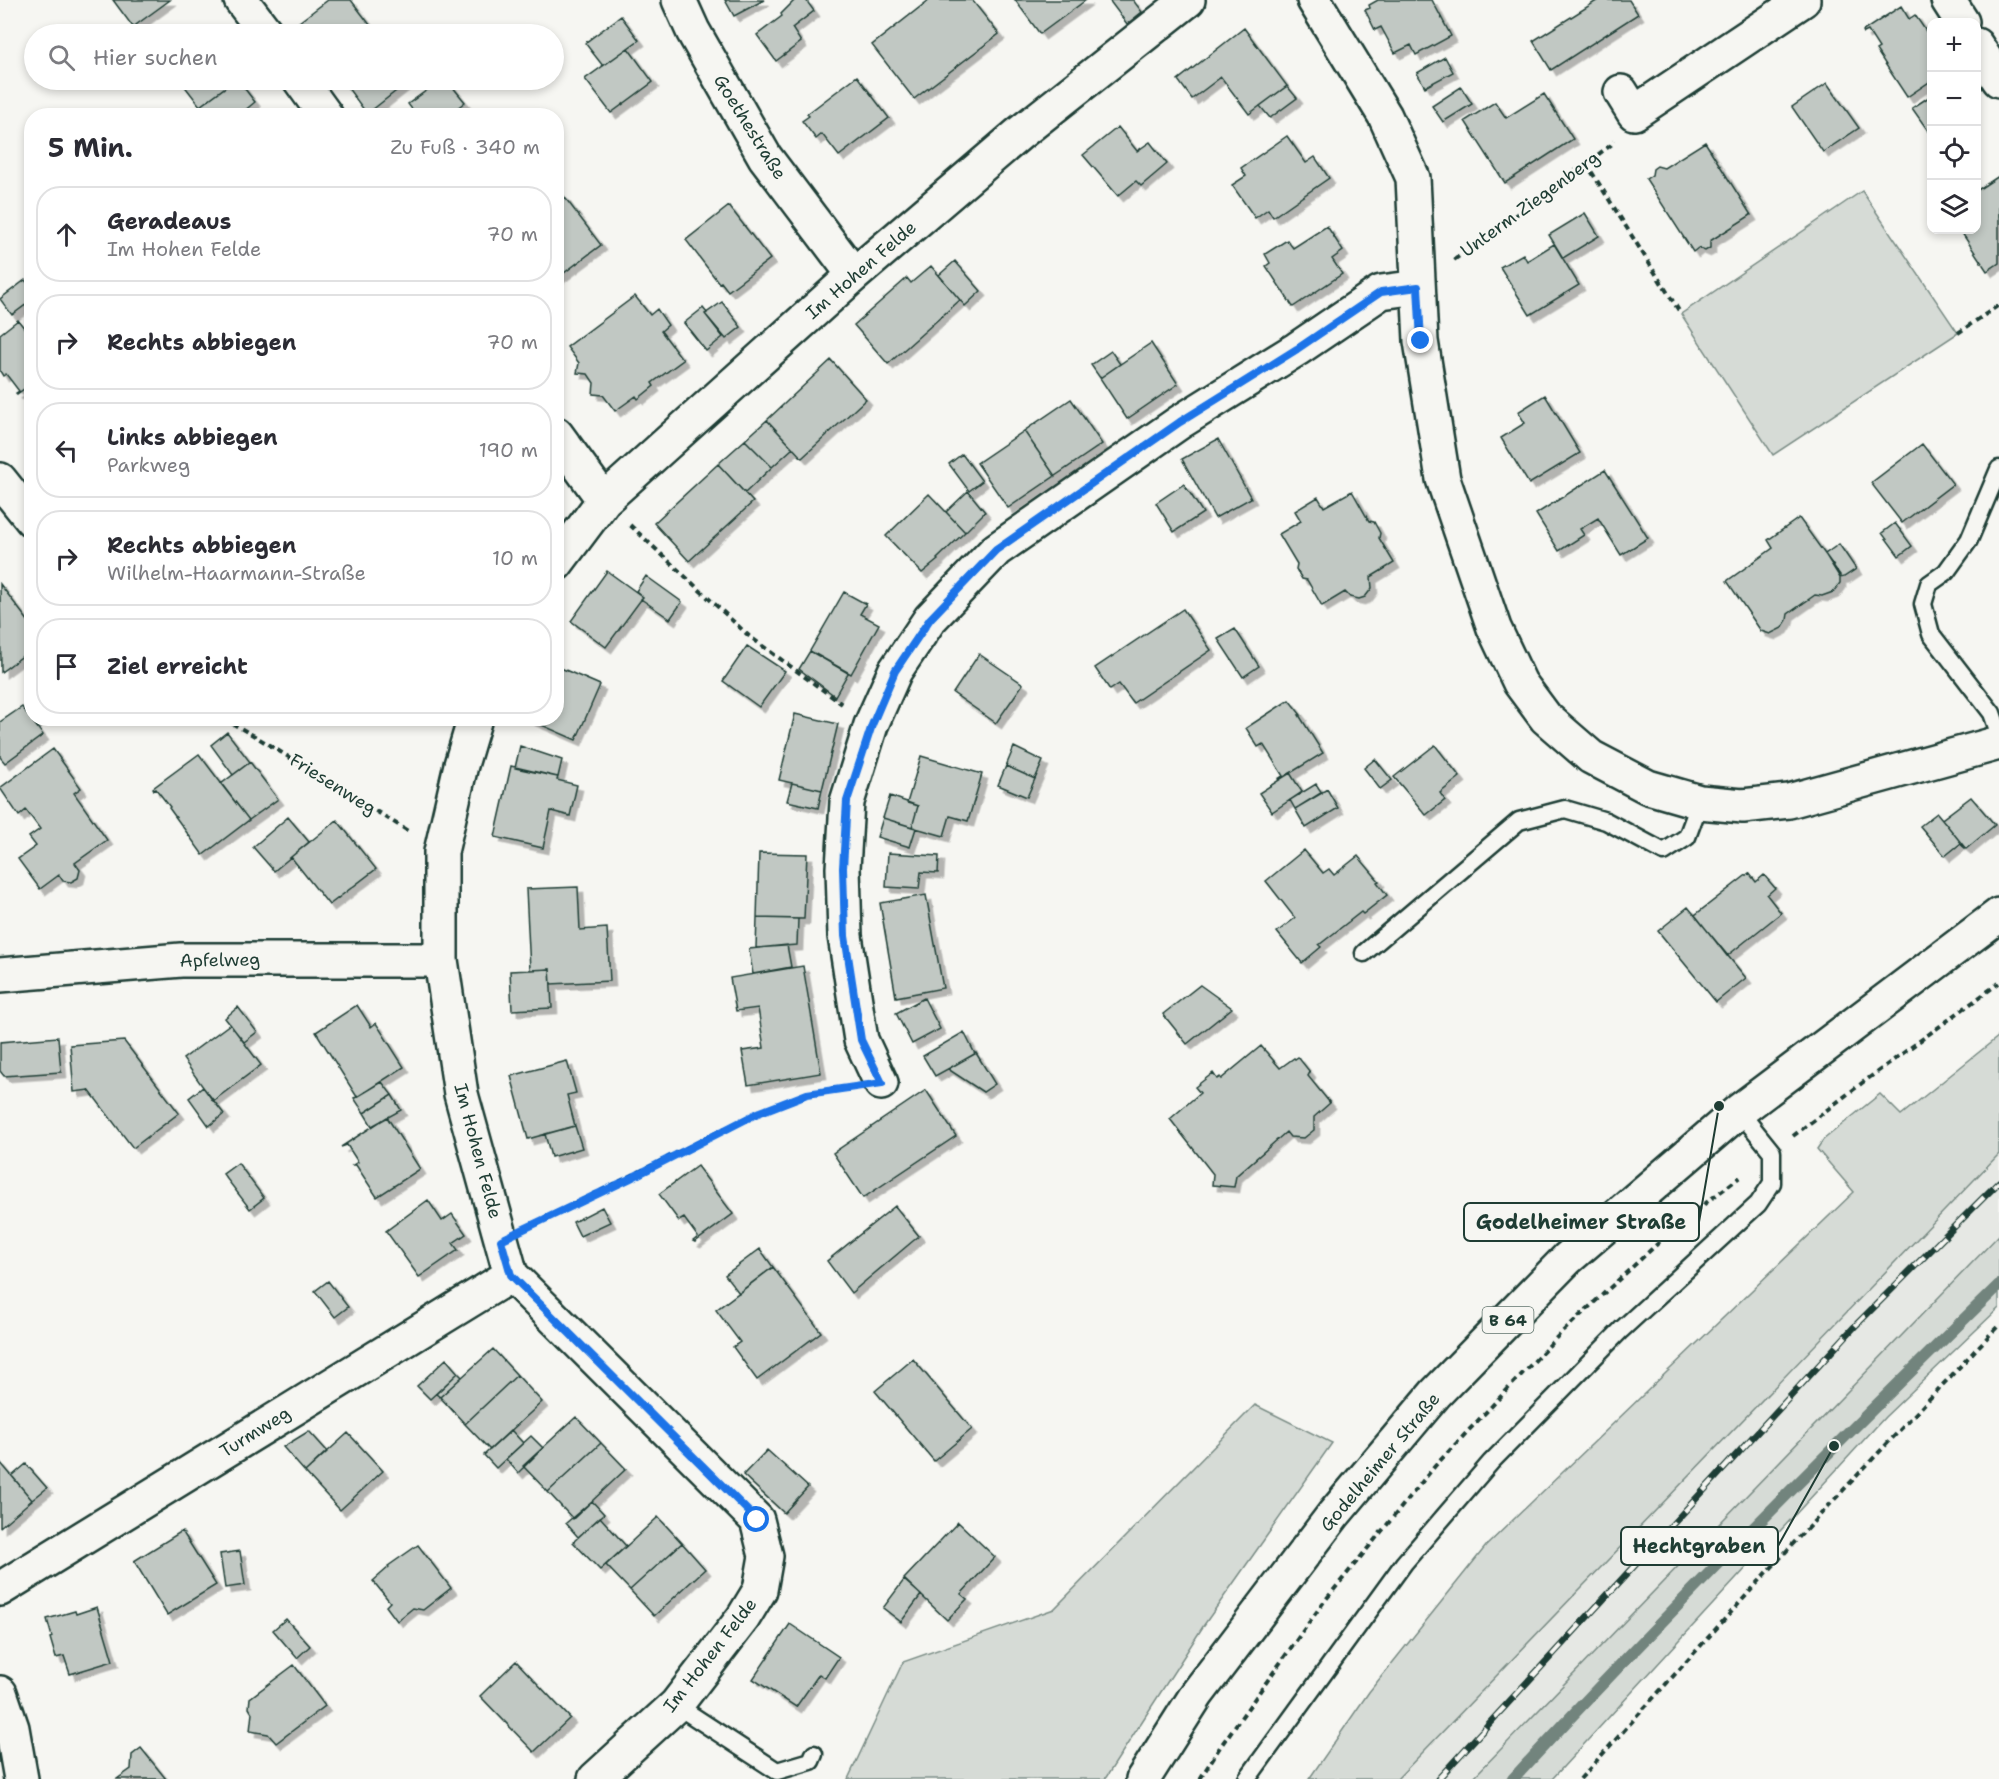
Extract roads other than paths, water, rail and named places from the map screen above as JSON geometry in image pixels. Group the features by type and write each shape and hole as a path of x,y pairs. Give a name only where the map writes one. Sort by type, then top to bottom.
{"street":[{"path":"241,0 259,24"},
{"name":"Goethestraße","path":"679,0 693,31 765,157 854,275"},
{"name":"Im Hohen Felde","path":"564,553 604,500 854,275 1020,133 1188,0"},
{"path":"1314,0 1385,116 1413,178 1421,341 1443,479 1494,628 1520,683 1546,718 1591,757 1648,787 1700,802 1743,806 1789,801 1999,743"},
{"path":"1627,103 1803,0"},
{"path":"1948,0 1959,18"},
{"path":"1981,51 1999,80"},
{"path":"307,90 320,108"},
{"path":"882,1083 861,1040 845,936 843,868 847,801 872,725 895,671 930,619 996,550 1180,422 1297,349 1381,292 1418,287"},
{"path":"564,445 604,500"},
{"path":"0,480 24,510"},
{"name":"Im Hohen Felde","path":"473,726 441,852 441,960 461,1094 511,1275 757,1520 766,1556 760,1590 743,1618 676,1705 595,1779"},
{"name":"Godelheimer Straße","path":"1143,1779 1204,1685 1334,1514 1435,1394 1568,1259 1739,1112 1999,915"},
{"name":"Apfelweg","path":"0,975 181,960 441,960"},
{"name":"Turmweg","path":"0,1589 511,1275"},
{"path":"0,1693 12,1728 21,1779"}],"lane":[{"path":"1999,469 1970,540 1946,572 1929,584 1923,604 1931,634 1992,713 1999,733"},
{"path":"1364,953 1519,821 1565,809 1606,821 1664,852 1687,837 1700,802"},
{"path":"1247,1779 1404,1563 1491,1462 1620,1330 1758,1204 1772,1183 1772,1152 1739,1112"},
{"path":"676,1705 777,1771 811,1761 814,1755"}],"waterway":[{"path":"1513,1779 1753,1529 1999,1285"}],"railway":[{"path":"1438,1779 1856,1325 1999,1182"}],"place":[{"name":"Godelheimer Straße","path":"1719,1106"},
{"name":"Hechtgraben","path":"1834,1446"}]}
